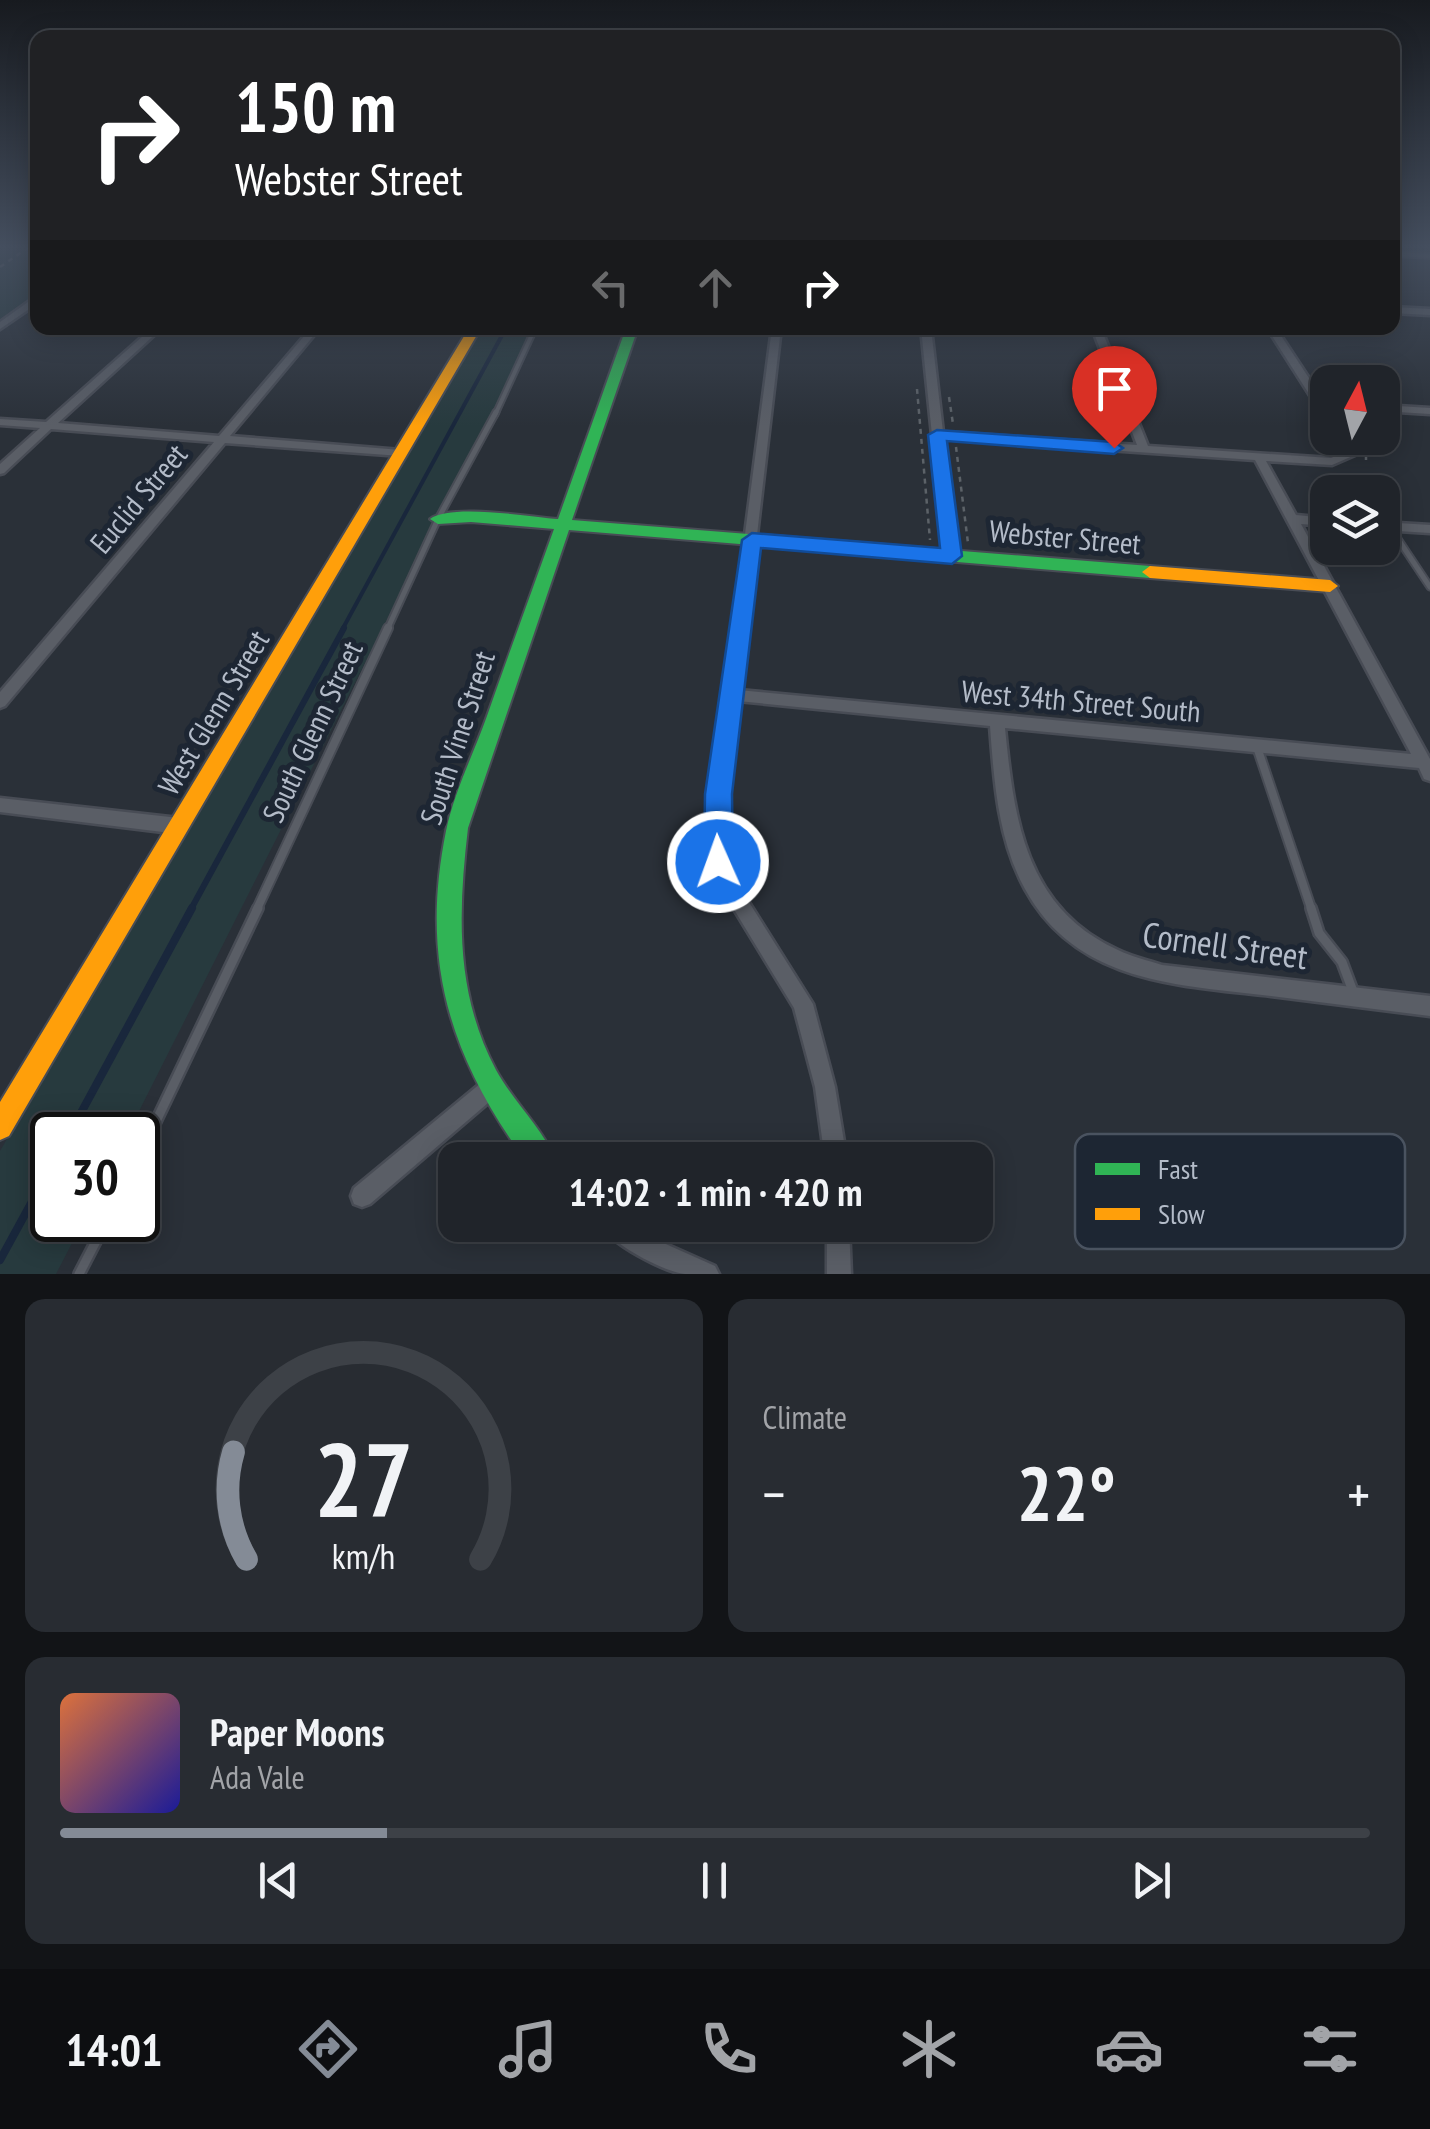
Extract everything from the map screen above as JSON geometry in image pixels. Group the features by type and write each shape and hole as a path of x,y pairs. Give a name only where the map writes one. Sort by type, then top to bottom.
{"street":[{"path":"0,326 27,306"},
{"path":"1400,310 1430,312"},
{"path":"0,470 149,335"},
{"name":"Euclid Street","path":"0,702 310,335"},
{"name":"West Glenn Street","path":"0,1127 471,335"},
{"name":"South Vine Street","path":"528,1142 488,1090 466,1046 450,985 446,927 451,865 457,828 630,335"},
{"path":"775,335 717,812 718,862 722,875 802,1004 825,1087 833,1142"},
{"path":"927,335 952,556"},
{"path":"1100,335 1144,450"},
{"path":"1275,335 1310,384"},
{"path":"1400,409 1430,411"},
{"path":"0,422 401,453"},
{"path":"937,435 1332,462 1347,455"},
{"path":"1259,458 1427,768"},
{"name":"Webster Street","path":"438,519 471,517 1330,586"},
{"path":"1293,519 1310,520"},
{"path":"1400,527 1430,529"},
{"name":"West 34th Street South","path":"734,695 1256,746 1427,768"},
{"name":"Cornell Street","path":"996,721 1011,831 1022,870 1042,905 1084,942 1110,959 1162,974 1430,1006"},
{"path":"0,806 179,826"},
{"path":"362,1196 488,1090"},
{"path":"634,1242 707,1274"},
{"path":"838,1242 839,1274"}],"lane":[{"name":"South Glenn Street","path":"160,1113 304,813 438,519 495,414 532,335"},
{"path":"1400,545 1430,587"},
{"path":"1256,746 1275,792 1319,933 1342,962 1356,997"},
{"path":"80,1274 96,1242"}],"path":[{"path":"1366,455 1366,460"}],"green space":[{"path":"0,306 18,306 0,319"},
{"path":"478,335 531,335 446,512 431,532 139,1112 30,1112 30,1242 73,1242 56,1274 0,1274 0,1151"}],"waterway":[{"path":"342,630 502,335"},
{"path":"190,911 344,628"},
{"path":"81,1112 192,908"},
{"path":"0,1260 30,1205"}],"traffic: fast":[{"path":"528,1142 487,1080 458,1005 449,924 457,828 630,335"},
{"path":"438,519 471,517 1150,572"}],"traffic: slow":[{"path":"0,1127 471,335"},
{"path":"1150,572 1330,586"}],"route":[{"path":"718,862 719,794 752,540 952,556 937,435 1114,448"}]}
